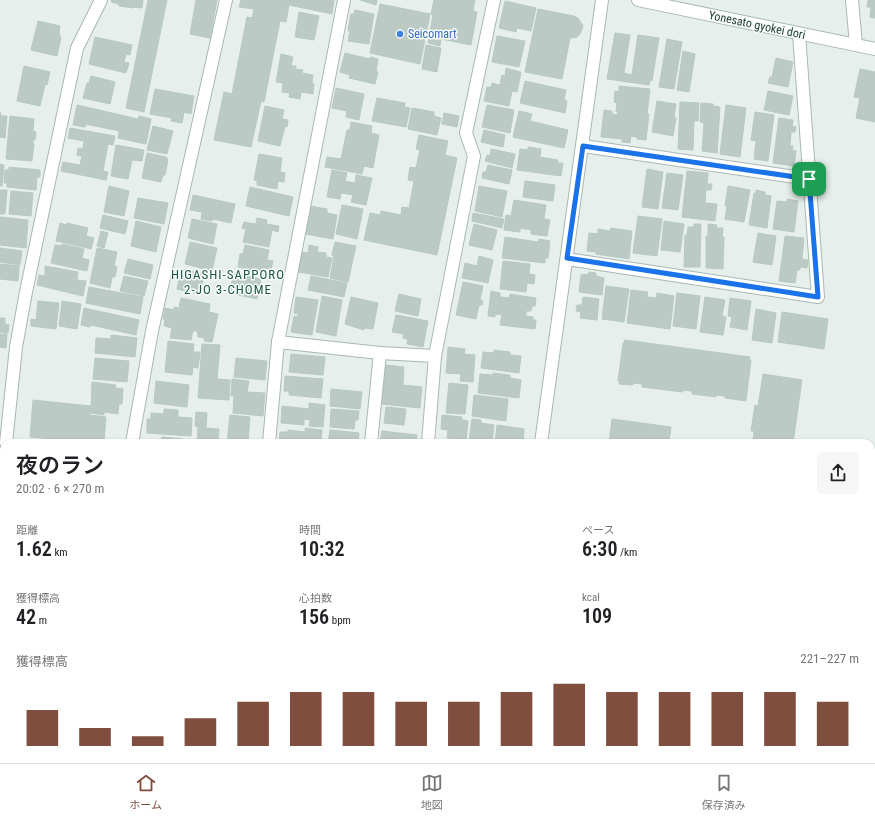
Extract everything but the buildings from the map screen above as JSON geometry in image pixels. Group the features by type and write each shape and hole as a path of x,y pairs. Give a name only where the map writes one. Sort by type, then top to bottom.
{"street":[{"path":"6,439 16,347 77,48 101,0"},
{"path":"133,439 152,331 226,0"},
{"path":"269,439 278,342 344,0"},
{"path":"428,439 435,356 474,156 466,133 494,0"},
{"path":"542,439 602,0"},
{"name":"Yonesato gyokei dori","path":"638,0 875,49"},
{"path":"852,0 854,45"},
{"path":"567,258 818,297 809,179 805,35"},
{"path":"583,146 809,179"},
{"path":"278,342 380,354 435,356"},
{"path":"371,439 380,354"}],"place":[{"name":"Seicomart","path":"400,34"}],"district":[{"name":"HIGASHI-SAPPORO 2-JO 3-CHOME","path":"228,282"}],"route":[{"path":"583,146 809,179 818,297 567,258 583,146"}]}
